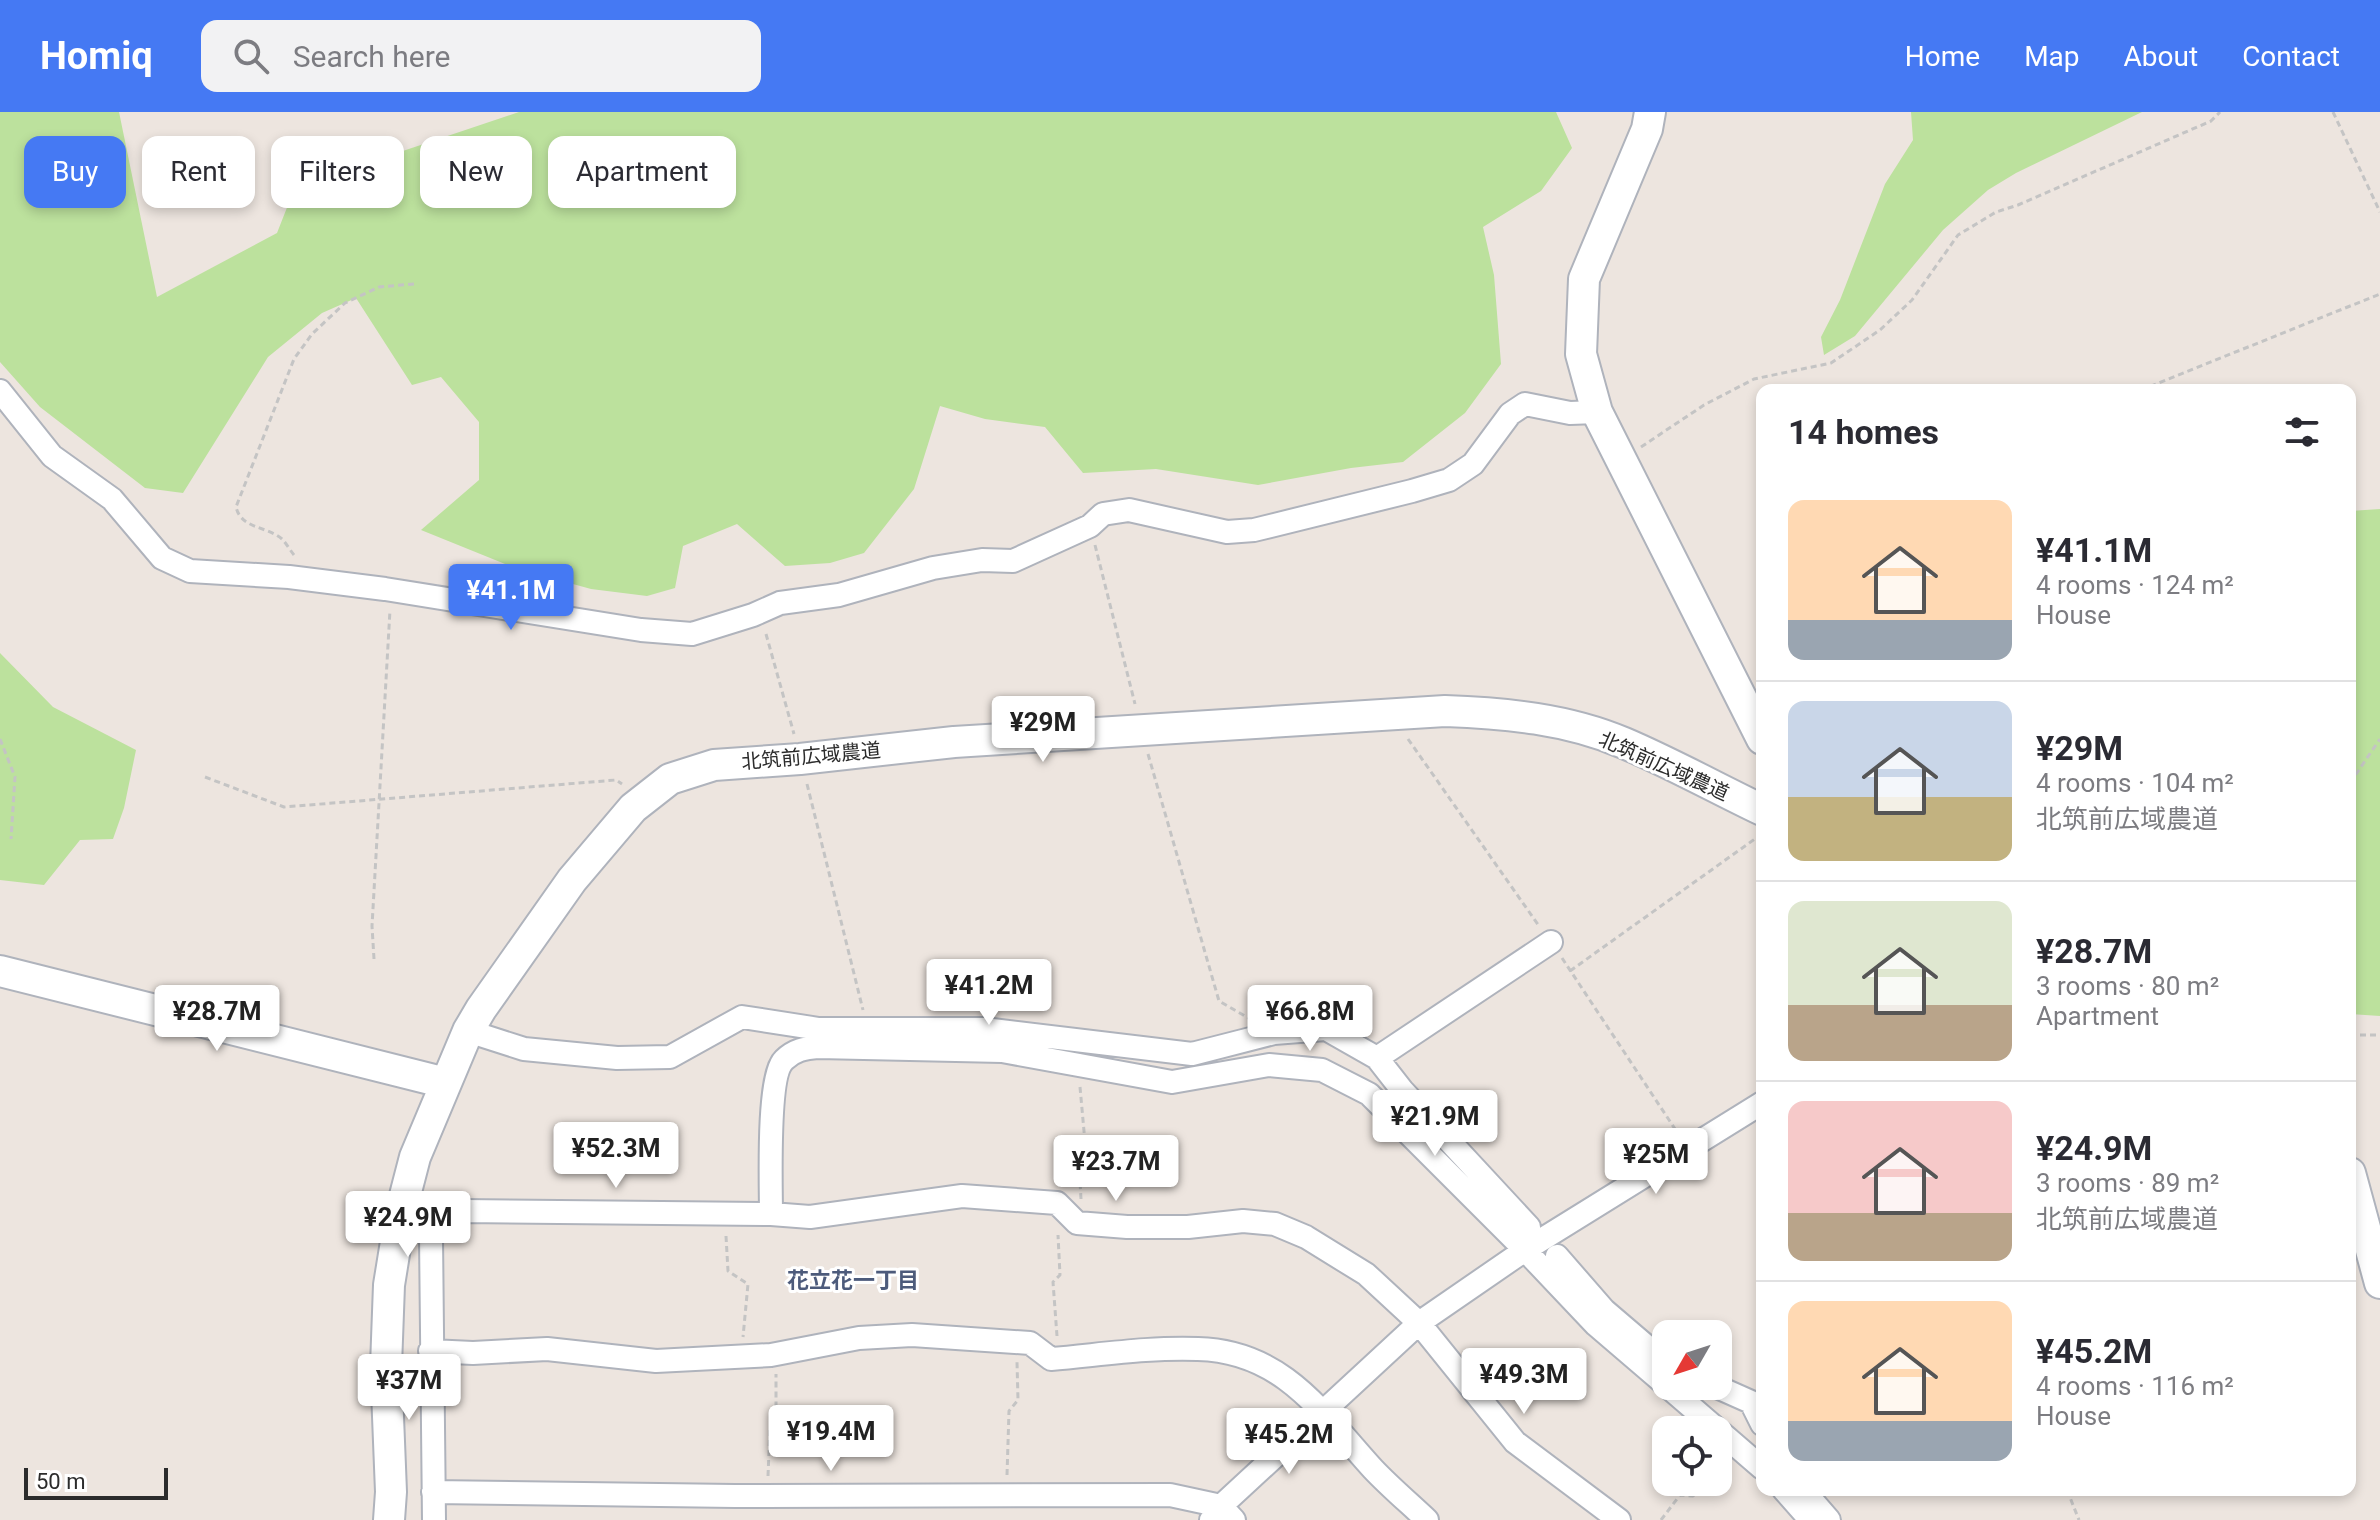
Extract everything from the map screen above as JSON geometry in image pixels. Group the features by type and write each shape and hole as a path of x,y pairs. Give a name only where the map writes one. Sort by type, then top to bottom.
{"street":[{"path":"1650,112 1647,129 1584,279 1581,354 1597,412 1756,727"},
{"path":"0,391 52,456 112,499 162,558 190,571 298,578 641,630 692,634 780,603 839,595 933,568 982,560 1013,561 1090,526 1103,514 1129,510 1227,532 1254,530 1449,480 1473,464 1510,414 1525,404 1570,413 1597,412"},
{"name":"北筑前広域農道","path":"389,1520 391,1492 386,1366 389,1285 401,1211 415,1157 468,1031 572,880 633,808 670,779 714,765 954,742 1390,713 1496,712 1552,722 1622,742 1756,807"},
{"path":"1377,1058 1551,942"},
{"path":"0,971 446,1083"},
{"path":"468,1031 524,1049 617,1058 670,1057 742,1017 819,1029 984,1029 1192,1054 1274,1033 1326,1029 1377,1058 1402,1090 1529,1227"},
{"path":"1243,1041 1253,1068"},
{"path":"771,1214 774,1083 782,1061 800,1049 1002,1051 1172,1082 1269,1065 1322,1070 1369,1094 1596,1325 1652,1374"},
{"path":"433,1492 768,1496 1170,1495 1222,1515 1419,1323 1525,1250 1756,1107"},
{"path":"2356,1195 2380,1283"},
{"path":"434,1520 431,1237 441,1219 462,1211 810,1217 962,1196 1057,1203 1077,1223 1188,1227 1243,1221 1275,1224 1306,1237 1366,1274 1419,1323 1515,1442 1619,1520"},
{"path":"1557,1256 1604,1310 1652,1351"},
{"path":"430,1351 473,1353 547,1349 656,1361 775,1355 859,1338 899,1336 1030,1343 1051,1359 1198,1349 1235,1354 1264,1364 1289,1380 1325,1412 1375,1471 1427,1520"},
{"path":"1732,1394 1751,1402 1756,1412"},
{"path":"1682,1400 1756,1463"},
{"path":"1789,1496 1811,1520"},
{"path":"1808,1496 1829,1520"}],"path":[{"path":"1622,462 1652,438 1704,405 1754,379 1831,363 1880,330 1912,300 1958,235 1996,212 2211,121 2220,112"},
{"path":"2333,112 2380,212"},
{"path":"298,578 296,559 281,538 247,523 238,515 236,507 294,359 312,334 345,303 379,287 414,284"},
{"path":"2156,384 2380,294"},
{"path":"1090,526 1142,731 1219,1001 1274,1033"},
{"path":"374,959 372,926 391,590"},
{"path":"760,612 867,1029"},
{"path":"0,739 15,777 11,839"},
{"path":"2356,774 2380,739"},
{"path":"205,777 284,807 616,780 646,798"},
{"path":"1570,971 1756,837"},
{"path":"2356,1035 2380,1035"},
{"path":"1077,1223 1082,1193 1078,1147 1085,1142 1078,1064"},
{"path":"1051,1359 1057,1334 1053,1282 1060,1275 1057,1203"},
{"path":"724,1214 728,1271 748,1284 742,1357"},
{"path":"1008,1495 1009,1411 1018,1400 1017,1362 1030,1343"},
{"path":"768,1496 770,1427 776,1416 775,1355"},
{"path":"1661,1520 1679,1496"},
{"path":"2069,1496 2079,1520"}],"green space":[{"path":"0,112 119,112 124,136 24,136 24,208 126,208 126,146 157,297 277,233 287,208 404,208 404,151 420,145 420,208 532,208 532,136 448,136 519,112 1556,112 1572,148 1541,191 1483,227 1494,275 1501,364 1465,413 1403,462 1258,485 1156,469 1083,473 1045,427 985,419 940,406 914,489 864,553 830,563 785,566 737,524 683,546 675,588 647,596 591,589 515,568 421,530 479,480 479,422 441,377 412,385 356,298 322,313 268,357 183,493 145,488 40,407 0,362"},
{"path":"1911,112 2142,112 2016,173 1988,190 1943,230 1855,336 1824,355 1821,337 1840,300 1885,184 1913,140"},
{"path":"2380,509 2380,1016 2356,1014 2356,511"},
{"path":"0,653 53,707 136,750 124,808 113,839 80,840 44,885 0,880"}],"district":[{"name":"花立花一丁目","path":"853,1280"}]}
